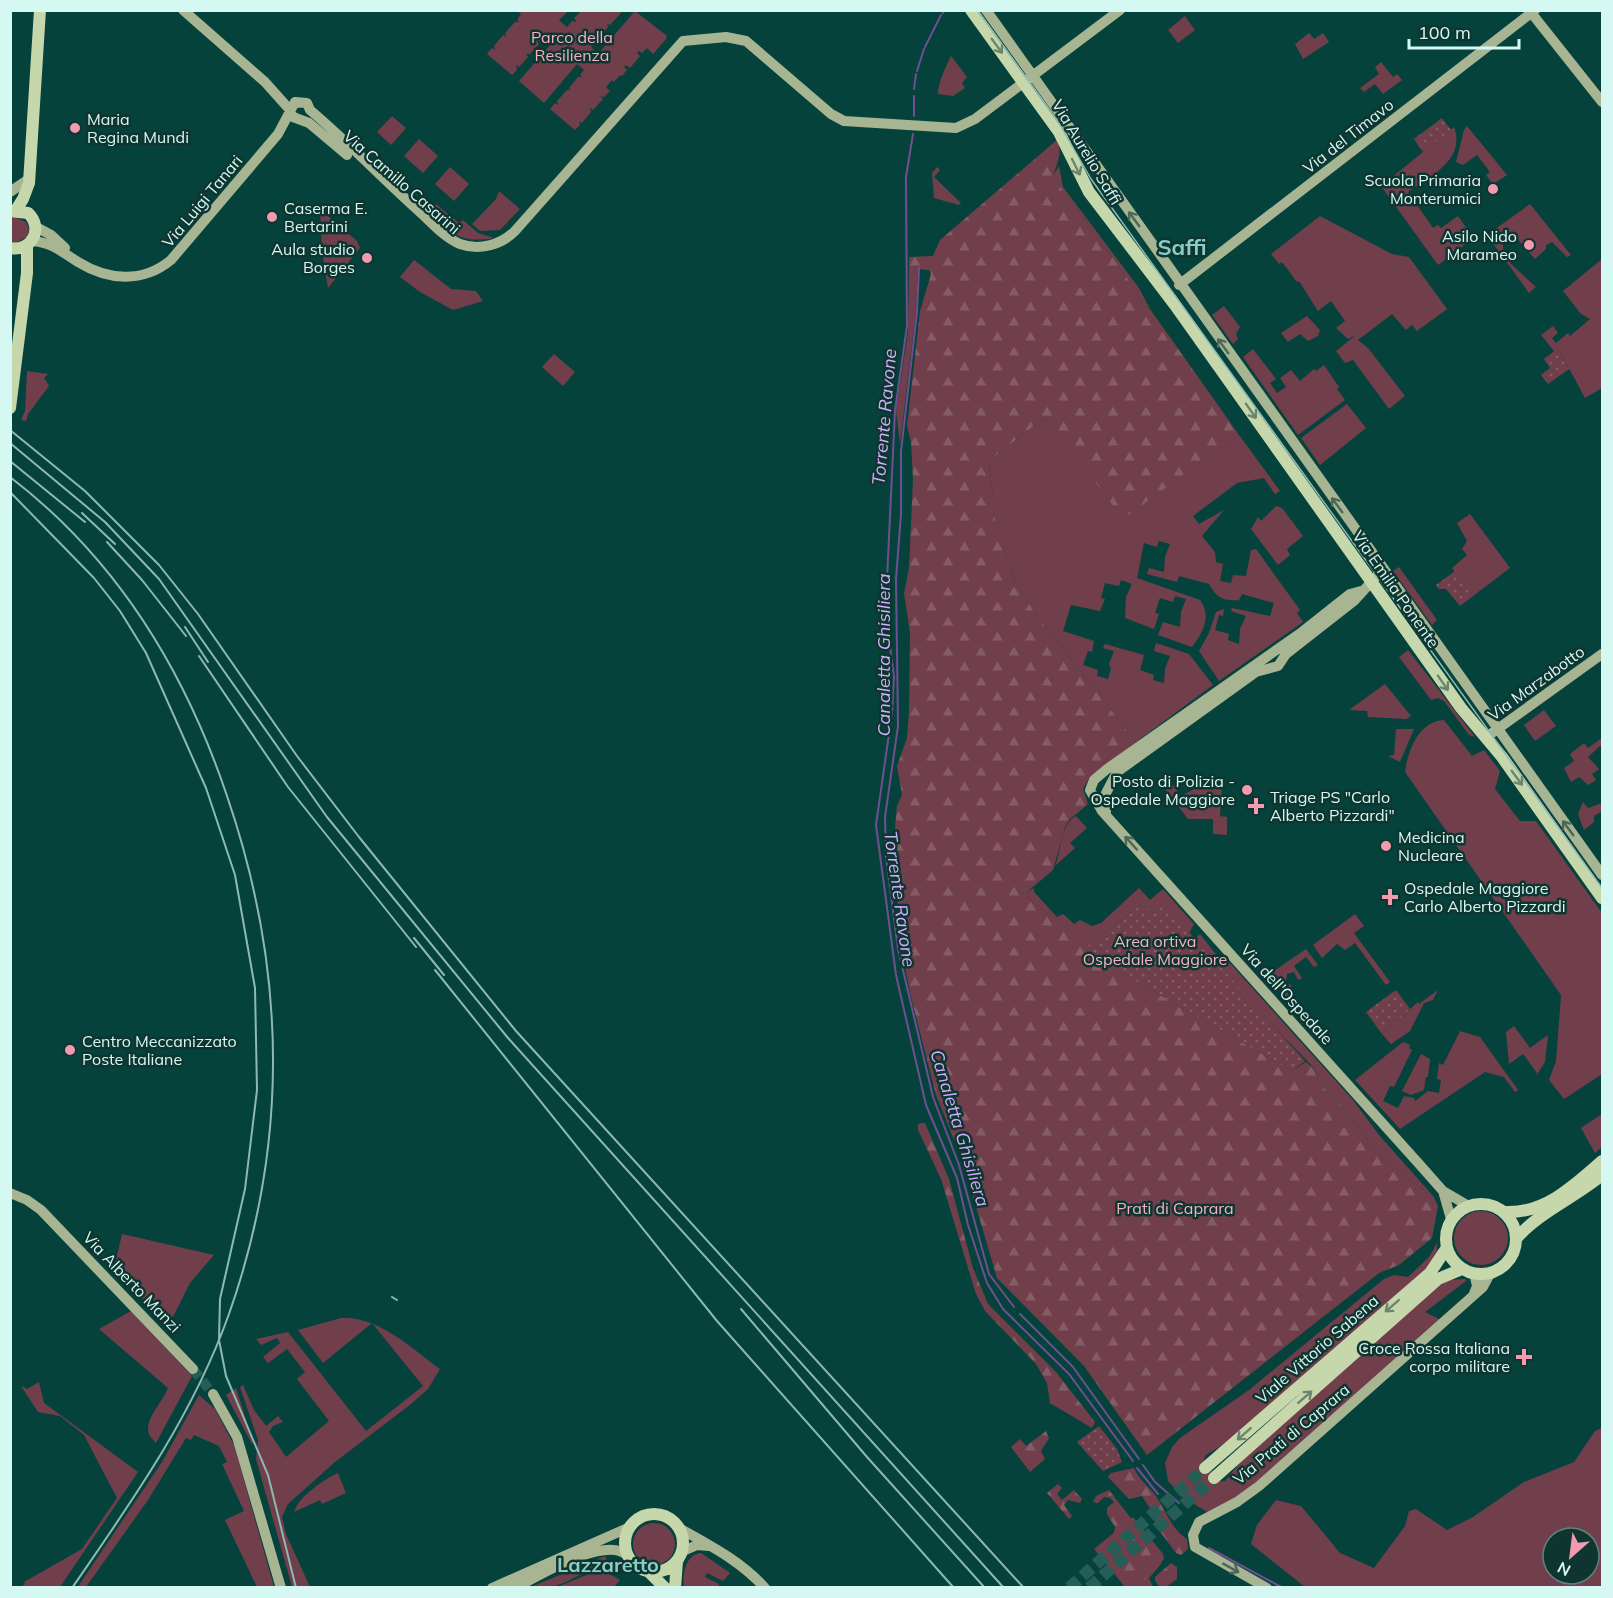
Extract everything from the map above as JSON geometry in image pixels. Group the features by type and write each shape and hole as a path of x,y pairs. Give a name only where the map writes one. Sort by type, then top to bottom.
{"main road":[{"path":"10,408 29,243 34,222 29,181 40,10"},
{"name":"Via Aurelio Saffi","path":"971,10 1028,79 1059,132 1089,192 1168,295"},
{"path":"29,181 23,199 12,210 34,222"},
{"path":"25,282 20,264 11,248 29,243"},
{"name":"Via Emilia Ponente","path":"1168,295 1459,705 1492,733 1602,898"},
{"path":"1505,1212 1535,1209 1570,1188 1602,1161"},
{"path":"1516,1239 1512,1220 1505,1212 1485,1204 1467,1206 1451,1219 1445,1234 1446,1249 1468,1271 1491,1272 1509,1261 1516,1239 1528,1225 1566,1202 1602,1174"},
{"name":"Viale Vittorio Sabena","path":"1204,1468 1430,1273 1446,1249"},
{"name":"Viale Vittorio Sabena","path":"1214,1478 1438,1279 1468,1271"},
{"path":"665,1587 649,1572 638,1567 628,1556 625,1541 630,1527 641,1517 657,1514 667,1517 679,1528 682,1540 675,1587"},
{"path":"649,1572 665,1570 679,1556"}],"street":[{"path":"183,10 292,108 304,116 305,102 292,108"},
{"name":"Via Aurelio Saffi","path":"986,10 1028,79 1179,285"},
{"path":"1028,79 1120,10"},
{"path":"1532,11 1602,102"},
{"name":"Via del Timavo","path":"1179,285 1532,11"},
{"name":"Via Camillo Casarini","path":"304,116 443,240 462,250 494,250 505,246 673,50 686,40 726,37 746,41 831,114 849,122 960,127 1028,79"},
{"name":"Via Luigi Tanari","path":"29,243 48,243 93,270 114,276 140,276 160,269 171,260 278,134 292,108"},
{"name":"Via Luigi Tanari","path":"278,134 304,116"},
{"path":"10,192 29,181"},
{"name":"Via Luigi Tanari","path":"34,222 56,239 72,258"},
{"name":"Via Emilia Ponente","path":"1179,285 1407,599 1492,733 1602,875"},
{"path":"1257,667 1279,665 1285,655 1355,600 1383,569"},
{"path":"1099,798 1117,772 1350,594 1361,591"},
{"name":"Via Marzabotto","path":"1492,733 1602,654"},
{"name":"Via dell'Ospedale","path":"1257,667 1167,726 1096,777 1090,786 1099,798 1108,818 1443,1191 1467,1206"},
{"name":"Via dell'Ospedale","path":"1443,1191 1451,1219"},
{"name":"Via Alberto Manzi","path":"10,1193 34,1204 170,1341 193,1369"},
{"name":"Via Alberto Manzi","path":"10,1199 47,1217"},
{"path":"1468,1271 1477,1286 1473,1297"},
{"name":"Via Prati di Caprara","path":"1267,1587 1196,1547 1192,1535 1199,1522 1237,1502 1259,1486 1473,1297 1483,1287 1491,1272"},
{"path":"213,1394 237,1437 281,1587"},
{"path":"492,1587 630,1527"},
{"path":"679,1528 713,1547 750,1573 765,1587"},
{"path":"679,1556 697,1545 713,1547"},
{"path":"514,1587 593,1551 612,1548 623,1551 628,1556"}],"green space":[{"name":"Parco della Resilienza","path":"517,11 568,11 559,20 567,27 572,21 577,22 574,18 581,11 618,11 621,13 610,25 607,23 608,27 598,39 593,39 596,42 591,47 598,54 635,11 667,36 653,54 647,48 642,53 639,51 637,53 640,56 630,68 626,65 624,67 627,70 622,76 620,75 614,82 612,80 606,87 610,91 604,97 600,96 603,99 593,110 590,108 591,112 582,123 579,121 580,125 575,130 550,109 555,103 558,105 557,101 567,90 571,90 569,88 578,77 582,77 580,75 584,70 577,64 544,103 519,81 553,42 547,36 542,41 537,41 539,44 530,54 526,54 528,57 519,67 516,65 517,70 512,75 487,54 492,48 495,50 494,46 503,35 506,37 505,33 515,22 519,22 517,20 521,14"},
{"path":"1185,16 1195,30 1178,43 1168,30"},
{"path":"1309,33 1314,39 1323,33 1329,42 1303,59 1295,44"},
{"path":"951,56 967,77 962,83 965,88 953,96 938,94 941,80"},
{"path":"1381,62 1393,77 1397,74 1402,80 1383,94 1375,84 1364,92 1360,88 1379,74 1375,67"},
{"path":"392,116 406,128 391,145 377,132"},
{"path":"1442,118 1451,130 1423,152 1414,139"},
{"path":"1467,126 1507,175 1493,184 1486,175 1490,172 1477,155 1463,165 1456,162"},
{"path":"1454,127 1456,139 1451,158 1444,166 1408,192 1433,228 1438,225 1441,228 1458,216 1472,236 1471,240 1438,265 1381,186"},
{"path":"419,139 438,156 423,173 404,156"},
{"name":"Prati di Caprara","path":"1057,140 1059,154 1054,174 1061,187 1131,283 1143,306 1150,309 1239,435 1127,516 1121,516 1049,421 1044,418 989,461 995,518 1014,579 1035,613 1136,742 1088,780 1083,789 1088,804 1069,820 1053,870 1027,892 1027,897 1052,917 1057,918 1094,957 1292,1071 1306,1062 1316,1070 1318,1082 1348,1112 1380,1156 1433,1197 1438,1206 1432,1238 1399,1265 1379,1273 1147,1455 1084,1366 997,1278 962,1159 936,1095 910,993 897,924 899,884 895,828 897,806 902,795 897,766 907,738 909,711 910,633 904,593 909,568 913,480 911,442 907,426 920,311 931,274 929,270 909,268 909,257 933,256 940,240"},
{"path":"1059,166 1063,187 1139,288 1150,309 1143,306 1131,283 1061,187 1054,174"},
{"path":"450,167 469,184 454,201 435,184"},
{"path":"937,167 940,170 934,177 961,203 959,205 934,198 932,173"},
{"path":"499,191 520,209 500,230 480,231 472,224 496,199"},
{"path":"436,204 459,223 463,220 478,233 494,238 475,240 457,235 447,227 434,206"},
{"path":"1530,204 1571,255 1567,257 1552,242 1546,245 1546,249 1535,259 1515,236 1509,236 1503,242 1503,249 1512,261 1510,263 1536,287 1529,293 1487,235"},
{"path":"320,209 357,241 360,248 328,288 322,251"},
{"path":"1320,216 1392,254 1409,257 1447,309 1417,331 1412,325 1406,330 1392,314 1358,340 1368,348 1405,396 1389,409 1353,360 1345,363 1336,351 1356,335 1348,339 1336,328 1345,321 1331,301 1318,311 1299,281 1297,282 1282,262 1279,264 1271,254"},
{"path":"15,217 26,222 29,229 27,237 16,243 11,241 11,218"},
{"path":"1602,259 1602,388 1585,398 1558,348 1554,351 1541,335 1553,326 1558,333 1552,338 1556,343 1568,333 1570,336 1590,319 1581,314 1563,291"},
{"path":"414,260 451,289 476,291 483,301 453,310 420,292 400,277"},
{"path":"909,268 918,268 916,311 900,444 896,411 908,332"},
{"path":"1224,306 1240,327 1236,334 1238,339 1233,344 1212,315"},
{"path":"1307,316 1320,330 1318,336 1308,341 1300,334 1288,342 1281,333"},
{"path":"1558,348 1569,369 1548,384 1541,375 1550,368 1544,359"},
{"path":"1253,349 1276,379 1270,383 1277,393 1286,387 1280,378 1291,370 1300,381 1314,369 1316,371 1324,365 1345,400 1298,435 1243,357"},
{"path":"554,354 575,372 563,386 542,367"},
{"path":"27,371 48,374 44,378 49,386 28,414 26,421 21,420 25,411"},
{"path":"1347,404 1366,428 1320,465 1301,438"},
{"path":"1044,418 1049,421 1126,516 1239,435 1280,491 1275,494 1264,478 1237,483 1193,516 1199,524 1224,510 1202,536 1215,552 1216,562 1223,564 1220,581 1231,583 1233,575 1246,576 1251,550 1256,549 1300,610 1297,613 1303,622 1219,681 1199,651 1209,633 1216,612 1224,609 1223,616 1219,615 1215,630 1229,634 1228,640 1239,644 1240,629 1246,616 1231,611 1232,608 1270,616 1274,603 1242,594 1239,600 1228,600 1215,593 1209,584 1179,576 1177,582 1147,574 1149,568 1164,572 1165,557 1170,544 1159,541 1157,547 1144,543 1137,578 1200,600 1204,606 1205,624 1192,647 1158,635 1163,622 1180,627 1181,612 1186,599 1175,596 1173,602 1160,598 1155,613 1159,614 1154,629 1125,618 1126,597 1132,584 1121,580 1119,586 1105,583 1101,598 1105,599 1100,611 1071,605 1063,631 1094,641 1092,652 1088,651 1083,665 1098,670 1097,676 1108,679 1111,669 1109,664 1114,651 1103,648 1105,644 1144,655 1140,670 1154,675 1153,680 1164,683 1165,669 1170,656 1154,651 1156,643 1189,654 1213,685 1136,742 1035,613 1014,579 995,519 989,461"},
{"path":"1276,506 1282,508 1303,536 1287,549 1290,555 1278,565 1251,529 1258,517 1261,521"},
{"path":"1470,514 1510,568 1473,596 1452,568 1467,555 1462,549 1467,541 1457,523"},
{"path":"1399,567 1437,620 1432,625 1393,571"},
{"path":"1455,571 1473,596 1460,606 1446,589 1439,589 1436,585"},
{"path":"1408,650 1475,737 1469,735 1444,701 1438,698 1431,700 1399,657"},
{"path":"1385,684 1411,716 1406,719 1368,717 1367,711 1349,710"},
{"path":"1544,710 1556,726 1535,741 1524,725"},
{"path":"1444,720 1472,756 1484,750 1500,771 1495,789 1520,821 1536,821 1602,913 1602,1074 1564,1099 1549,1080 1556,1061 1561,995 1405,772 1412,746 1421,731 1428,725"},
{"path":"1396,729 1414,729 1400,762 1388,756 1394,755"},
{"path":"1602,738 1602,747 1601,745 1588,757 1599,769 1592,774 1596,780 1588,785 1579,777 1571,782 1564,768 1574,761 1570,754 1584,743 1588,748"},
{"path":"1206,783 1222,784 1220,816 1227,817 1227,835 1213,834 1213,819 1188,819 1165,789 1172,784 1181,796"},
{"path":"1583,802 1588,808 1602,803 1602,811 1594,816 1594,822 1584,830 1578,814"},
{"path":"1076,816 1087,828 1070,843 1075,848 1055,866 1064,831"},
{"path":"1034,888 1034,892 1057,917 1063,914 1074,924 1080,920 1092,926 1101,923 1139,888 1150,900 1163,889 1194,924 1189,933 1163,903 1152,913 1143,903 1085,948 1057,918 1052,917 1027,897 1027,892"},
{"name":"Area ortiva Ospedale Maggiore","path":"1143,903 1152,913 1163,903 1305,1061 1292,1071 1094,957 1085,948"},
{"path":"1355,914 1364,926 1354,933 1390,982 1386,985 1355,943 1345,950 1337,944 1322,958 1313,945"},
{"path":"1200,934 1218,957 1229,962 1353,1100 1379,1135 1434,1197 1438,1206 1433,1197 1380,1156 1348,1112 1318,1082 1316,1070 1191,941"},
{"path":"1306,949 1318,965 1314,967 1306,957 1294,966 1302,978 1298,980 1294,972 1287,974 1286,982 1292,986 1287,992 1295,1004 1290,1008 1279,995 1285,990 1274,976 1267,981 1264,978"},
{"path":"1396,990 1410,1009 1382,1034 1366,1012"},
{"path":"1438,990 1433,1000 1424,1003 1410,1031 1391,1044 1382,1034 1418,1002 1419,1004"},
{"path":"1514,1026 1530,1048 1548,1035 1545,1062 1534,1079 1537,1073 1523,1054 1509,1064 1506,1032"},
{"path":"1460,1031 1480,1037 1518,1090 1515,1092 1504,1077 1485,1072 1400,1129 1355,1080 1403,1042 1410,1045 1409,1048 1412,1050 1394,1087 1390,1086 1383,1101 1398,1108 1404,1096 1414,1098 1415,1101 1428,1091 1439,1093 1441,1080 1437,1079 1439,1063 1443,1065"},
{"path":"1421,1054 1430,1059 1428,1077 1426,1077 1424,1090 1411,1095 1402,1091"},
{"path":"1602,1114 1602,1147 1595,1153 1581,1128"},
{"path":"925,1123 949,1179 973,1268 988,1304 1056,1372 1095,1422 1092,1428 1050,1403 1047,1383 1036,1364 985,1311 976,1294 941,1179 918,1130 918,1124"},
{"path":"1476,1211 1486,1211 1496,1215 1504,1223 1508,1238 1504,1253 1496,1261 1486,1265 1476,1265 1466,1261 1458,1253 1454,1243 1454,1233 1458,1223 1466,1215"},
{"path":"122,1234 214,1255 190,1283 173,1317 152,1308 103,1258 116,1260"},
{"path":"1437,1243 1437,1252 1432,1264 1226,1443 1206,1455 1202,1464 1213,1471 1217,1481 1225,1481 1243,1459 1434,1290 1446,1280 1465,1279 1466,1281 1425,1312 1441,1320 1239,1497 1207,1512 1183,1497 1168,1481 1165,1463 1172,1447 1180,1438 1249,1390 1384,1279 1394,1275 1408,1277 1429,1257"},
{"path":"131,1311 192,1376 156,1443 149,1435 149,1423 168,1388 99,1329"},
{"path":"341,1318 371,1323 323,1363 298,1330"},
{"path":"373,1324 406,1343 440,1369 428,1389 335,1462 288,1504 282,1517 286,1534 310,1587 292,1587 256,1459 258,1440 240,1387 243,1385 254,1410 266,1426 278,1416 283,1422 273,1426 269,1432 286,1457 329,1421 297,1379 305,1372 287,1349 268,1363 263,1357 280,1343 277,1338 261,1345 256,1339 288,1332 366,1431 423,1386"},
{"path":"39,1382 44,1403 138,1472 60,1587 21,1587 25,1584 24,1582 82,1549 117,1498 84,1435 60,1416 38,1412 21,1386 27,1389"},
{"path":"236,1388 253,1442 252,1444 226,1395"},
{"path":"199,1395 215,1409 234,1445 274,1587 257,1587 225,1520 244,1511 222,1464 227,1462 219,1446 194,1435 191,1440 186,1438 148,1500 86,1587 77,1588 162,1462"},
{"path":"1099,1426 1117,1449 1122,1462 1103,1471 1077,1442"},
{"path":"1602,1428 1602,1587 1305,1587 1251,1544 1257,1525 1276,1500 1301,1506 1340,1553 1374,1568 1405,1526 1409,1511 1416,1509 1447,1530 1473,1517 1524,1482 1574,1462 1595,1431"},
{"path":"1046,1431 1049,1438 1041,1451 1045,1459 1030,1472 1011,1447 1020,1439 1026,1446"},
{"path":"1134,1468 1155,1495 1173,1525 1187,1539 1188,1549 1181,1555 1176,1553 1155,1525 1155,1516 1142,1496 1129,1499 1108,1477 1111,1473"},
{"path":"338,1473 346,1493 322,1504 320,1500 294,1512 306,1494"},
{"path":"1058,1484 1062,1488 1057,1494 1062,1500 1074,1490 1082,1499 1080,1503 1068,1500 1064,1505 1072,1516 1069,1519 1047,1493"},
{"path":"1109,1490 1140,1530 1134,1546 1119,1547 1114,1533 1115,1527 1107,1514 1107,1508 1114,1502 1104,1497 1098,1503 1093,1502 1096,1496"},
{"path":"1133,1517 1163,1554 1161,1564 1149,1578 1153,1587 1125,1587 1094,1549"},
{"path":"654,1523 669,1529 675,1544 669,1559 654,1565 639,1559 633,1544 639,1529"},
{"path":"1151,1540 1163,1554 1164,1559 1141,1584 1131,1587 1123,1580 1120,1569"},
{"path":"701,1553 730,1573 723,1581 707,1573 705,1577 719,1584 718,1587 684,1587 686,1566 692,1557"},
{"path":"605,1556 607,1560 620,1562 618,1573 607,1570 590,1571 548,1588 531,1587"},
{"path":"1171,1563 1177,1567 1177,1579 1166,1587 1160,1587 1155,1577"},
{"path":"594,1572 608,1573 620,1580 614,1587 557,1587"}],"waterway":[{"name":"Torrente Ravone","path":"925,47 941,15"},
{"name":"Torrente Ravone","path":"917,71 924,49"},
{"name":"Torrente Ravone","path":"914,89 916,74"},
{"name":"Torrente Ravone","path":"914,96 914,116"},
{"name":"Torrente Ravone","path":"913,134 906,177 907,326 895,411 887,579 886,616 894,677 892,713 876,825 896,975 926,1105 957,1178 968,1225 987,1283 1003,1309 1069,1374 1133,1461"},
{"name":"Canaletta Ghisiliera","path":"919,268 917,312 901,451 901,514 896,579 898,726 885,817 886,857 898,949 933,1097 959,1165 989,1274 1014,1307"},
{"name":"Canaletta Ghisiliera","path":"1020,1314 1073,1367 1139,1459"},
{"name":"Canaletta Ghisiliera","path":"1143,1465 1155,1482 1179,1503"},
{"name":"Torrente Ravone","path":"1137,1468 1158,1494"},
{"name":"Torrente Ravone","path":"1209,1548 1283,1588"}],"tunnel":[{"path":"193,1369 213,1394"},
{"path":"1069,1588 1205,1468"},
{"path":"1089,1588 1214,1478"}],"tram line":[{"path":"977,10 1060,125 1091,179 1602,888"}],"railway":[{"path":"10,430 85,491 159,565 198,614 297,756 359,837 516,1031 1024,1588"},
{"path":"10,443 105,522 159,579 327,817 508,1038 1004,1588"},
{"path":"10,461 85,522"},
{"path":"10,477 83,543 114,581 168,661 210,750 227,796 247,861 261,925 270,990 273,1055 271,1119 263,1184 249,1249 229,1314 198,1387 180,1422 139,1489 72,1588"},
{"path":"10,492 94,578 120,611 146,653 206,788 235,875 255,988 257,1090 245,1189 220,1299 219,1340 226,1376 268,1475 296,1588"},
{"path":"82,513 115,544"},
{"path":"107,542 142,580 186,636"},
{"path":"185,627 208,662"},
{"path":"199,656 288,787 416,947"},
{"path":"414,938 444,975"},
{"path":"435,970 717,1321 954,1588"},
{"path":"392,1297 397,1300"},
{"path":"741,1309 867,1457 985,1588"}],"place":[{"name":"Maria Regina Mundi","path":"75,128"},
{"name":"Scuola Primaria Monterumici","path":"1493,189"},
{"name":"Caserma E. Bertarini","path":"272,217"},
{"name":"Asilo Nido Marameo","path":"1529,245"},
{"name":"Aula studio Borges","path":"367,258"},
{"name":"Posto di Polizia - Ospedale Maggiore","path":"1247,790"},
{"name":"Triage PS \"Carlo Alberto Pizzardi\"","path":"1256,806"},
{"name":"Medicina Nucleare","path":"1386,846"},
{"name":"Ospedale Maggiore Carlo Alberto Pizzardi","path":"1390,897"},
{"name":"Centro Meccanizzato Poste Italiane","path":"70,1050"},
{"name":"Croce Rossa Italiana corpo militare","path":"1524,1357"}],"district":[{"name":"Saffi","path":"1182,247"},
{"name":"Lazzaretto","path":"608,1564"}]}
